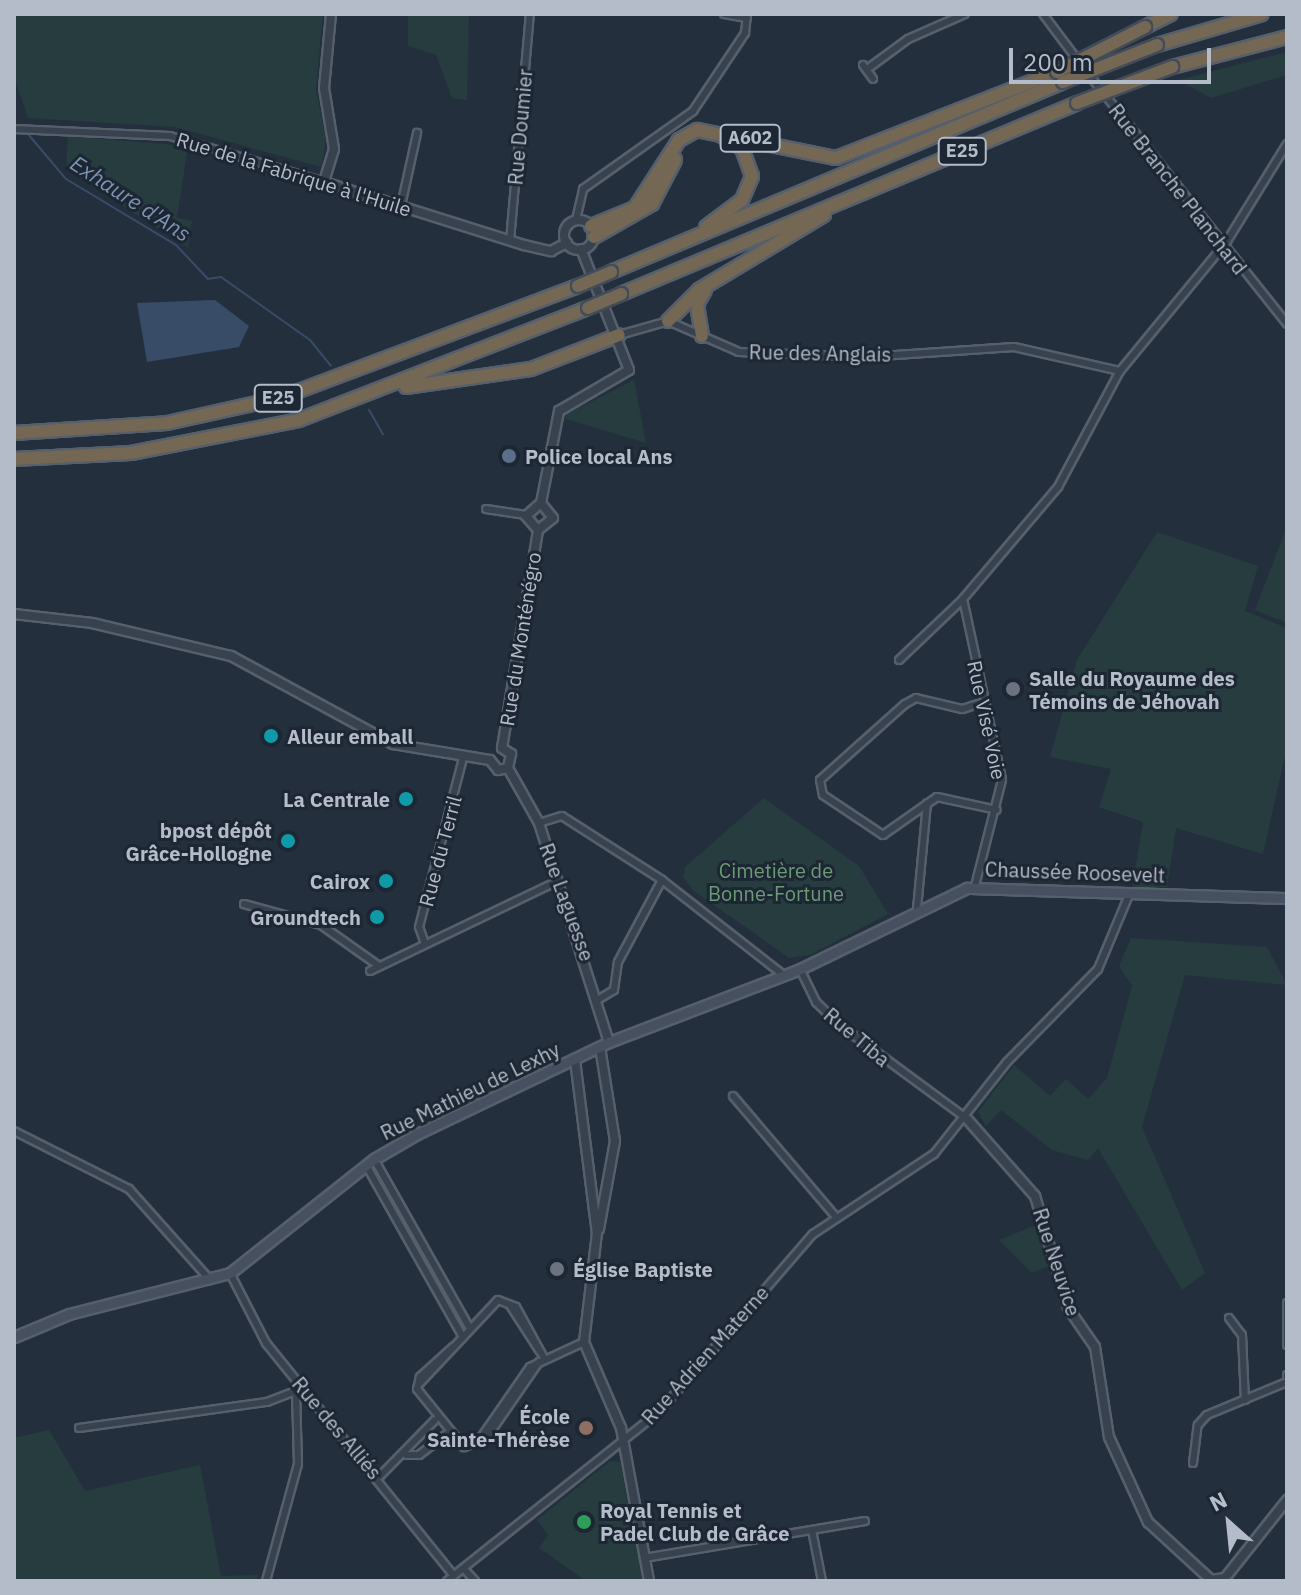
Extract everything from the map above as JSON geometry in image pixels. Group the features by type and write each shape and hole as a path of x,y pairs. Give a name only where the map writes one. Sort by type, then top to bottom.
{"highway":[{"name":"A602","path":"1145,27 1157,14"},
{"name":"A602","path":"593,232 635,208 679,140 697,130 836,158 1060,77 1171,14"},
{"name":"E25","path":"14,433 167,423 280,398 578,286 892,153 1060,77 1262,14"},
{"name":"E25","path":"14,459 131,453 237,435 396,387 1077,103 1172,67 1287,37"},
{"name":"A602","path":"892,153 944,119"},
{"name":"A602","path":"593,232 652,204 690,140 726,137 747,156 750,187 695,236"},
{"path":"668,321 710,285 847,200"},
{"path":"702,336 697,304 710,285"},
{"path":"396,387 531,369 619,335"}],"main road":[{"name":"Chaussée Roosevelt","path":"785,976 917,909 975,886 1129,895 1287,898"},
{"name":"Rue Mathieu de Lexhy","path":"14,1337 90,1308 230,1273 370,1162 605,1045 785,976"}],"street":[{"path":"324,182 334,149 324,88 331,14"},
{"name":"Rue Doumier","path":"510,241 530,14"},
{"path":"668,321 619,335 581,249 567,243 565,230 576,220 583,189 693,111 747,16 724,14"},
{"path":"873,79 866,66 908,39 965,14"},
{"name":"Rue Branche Planchard","path":"1043,14 1222,247 1287,324"},
{"name":"Rue de la Fabrique à l'Huile","path":"14,129 170,136 510,241 551,251 567,243"},
{"path":"401,206 417,133"},
{"path":"899,660 963,599 1058,487 1120,371 1222,247 1287,144"},
{"path":"576,220 593,232 581,249"},
{"name":"Rue des Anglais","path":"668,321 739,352 773,355 1014,347 1120,371"},
{"name":"Rue du Monténégro","path":"502,748 538,530 553,518 541,503 559,411 629,370 619,335"},
{"path":"486,509 526,515 541,503"},
{"name":"Rue du Monténégro","path":"526,515 538,530"},
{"name":"Rue Visé Voie","path":"963,599 1002,780 997,810 975,886"},
{"path":"14,614 54,616 231,656 393,744 463,758 490,760 498,770 508,768"},
{"path":"984,702 953,709 916,698 820,780 823,795 883,835 927,803 955,796 997,810"},
{"path":"490,760 502,748"},
{"name":"Rue Laguesse","path":"502,748 512,758 508,768 539,823 599,999 615,1141 597,1233"},
{"name":"Rue du Terril","path":"425,944 419,927 463,758"},
{"path":"917,909 927,803"},
{"path":"539,823 562,816 662,880 785,976"},
{"path":"599,999 614,990 618,962 662,880"},
{"path":"370,971 559,881"},
{"name":"Rue Adrien Materne","path":"451,1579 624,1442 835,1216 916,1168 967,1119 1007,1062 1098,969 1129,895"},
{"path":"244,904 321,925 379,966"},
{"name":"Rue Tiba","path":"800,969 816,1002 876,1057 967,1119"},
{"path":"575,1060 597,1233 584,1342 624,1442 649,1581"},
{"path":"733,1096 835,1216"},
{"name":"Rue Neuvice","path":"967,1119 1035,1196 1068,1308 1095,1347 1101,1410 1135,1502 1208,1581"},
{"path":"14,1131 121,1184 210,1280"},
{"path":"370,1162 470,1329"},
{"path":"370,1162 463,1337"},
{"name":"Rue des Alliés","path":"230,1273 266,1343 379,1477 451,1579"},
{"path":"1287,1303 1287,1345"},
{"path":"541,1360 539,1350 510,1305 493,1304 420,1383 420,1400 447,1434 464,1447 478,1442 541,1360 584,1342"},
{"path":"1229,1318 1242,1335 1245,1400"},
{"path":"1193,1463 1198,1425 1287,1378"},
{"path":"79,1428 296,1394 303,1388"},
{"path":"266,1581 298,1464 296,1394"},
{"path":"379,1477 406,1455 409,1442 435,1420"},
{"path":"406,1455 419,1455 447,1434"},
{"path":"1225,1578 1287,1500"},
{"path":"644,1558 865,1521"},
{"path":"812,1530 822,1581"},
{"path":"464,1569 475,1581"},
{"path":"1208,1581 1225,1578 1235,1581"}],"green space":[{"path":"14,14 323,14 316,89 326,141 321,167 175,127 28,118 14,77"},
{"path":"408,14 469,14 467,100 452,98 436,55 408,46"},
{"path":"1287,52 1287,75 1211,98 1178,80"},
{"path":"68,136 188,146 177,218 192,221 188,248 66,169"},
{"path":"634,380 646,443 563,418 569,413"},
{"path":"1287,526 1287,623 1255,610"},
{"path":"1157,532 1258,566 1245,611 1287,628 1287,747 1263,854 1176,828 1167,887 1132,889 1143,822 1099,807 1111,769 1050,757 1077,660"},
{"name":"Cimetière de Bonne-Fortune","path":"764,798 859,866 888,914 810,955 789,958 694,891 683,877 685,867"},
{"path":"1131,938 1267,947 1287,985 1185,975 1142,1127 1205,1273 1182,1290 1098,1148 1088,1160 1052,1150 1001,1110 986,1126 978,1112 1014,1065 1050,1096 1066,1079 1088,1099 1107,1078 1132,986 1119,966"},
{"path":"1036,1225 1049,1266 1032,1273 999,1240"},
{"path":"49,1430 85,1491 200,1465 221,1576 258,1575 255,1581 14,1581 14,1438"},
{"name":"Royal Tennis et Padel Club de Grâce","path":"610,1461 620,1462 643,1581 586,1581 539,1548 548,1535 537,1520"}],"water":[{"path":"215,300 249,326 239,347 147,362 137,303"}],"waterway":[{"name":"Exhaure d'Ans","path":"28,134 66,179 176,245 208,279 221,277 310,340 331,366"},
{"name":"Exhaure d'Ans","path":"369,410 383,434"}],"place":[{"name":"Police local Ans","path":"509,456"},
{"name":"Salle du Royaume des Témoins de Jéhovah","path":"1013,689"},
{"name":"Alleur emball","path":"271,736"},
{"name":"La Centrale","path":"406,799"},
{"name":"bpost dépôt Grâce-Hollogne","path":"288,841"},
{"name":"Cairox","path":"386,881"},
{"name":"Groundtech","path":"377,917"},
{"name":"Église Baptiste","path":"557,1269"},
{"name":"École Sainte-Thérèse","path":"586,1428"},
{"name":"Royal Tennis et Padel Club de Grâce","path":"584,1522"}]}
